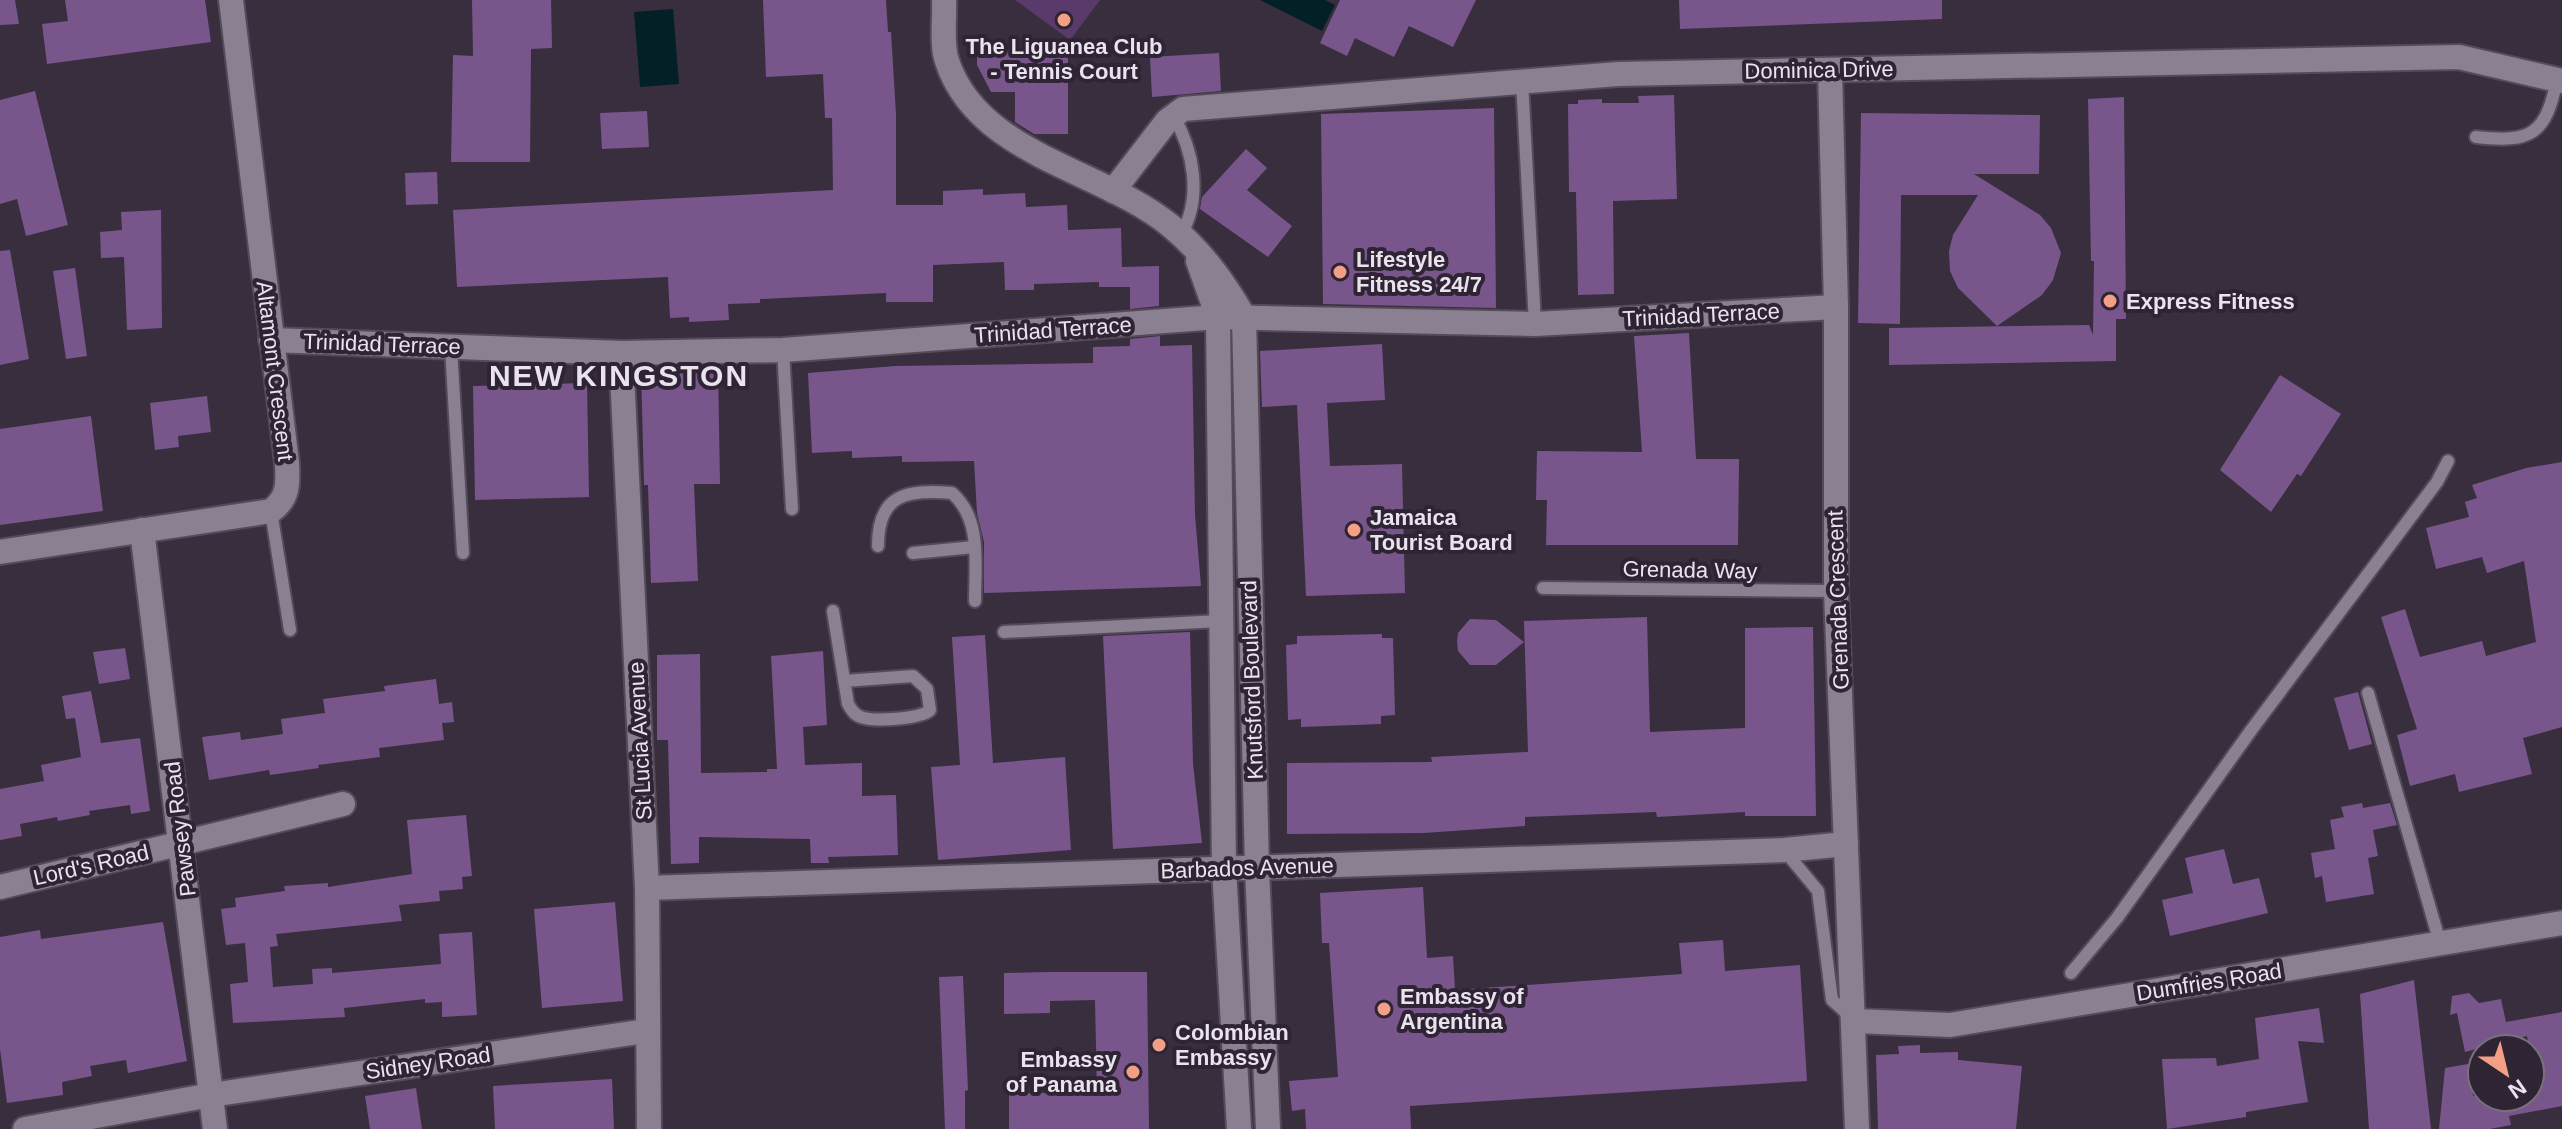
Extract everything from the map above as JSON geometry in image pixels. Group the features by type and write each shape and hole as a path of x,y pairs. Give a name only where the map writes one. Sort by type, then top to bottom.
{"street":[{"name":"Altamont Crescent","path":"231,0 288,487 281,504 271,511"},
{"name":"Knutsford Boulevard","path":"944,0 946,59 967,100 1010,139 1113,191 1187,242 1213,266 1244,317 1257,868 1268,1129"},
{"name":"Dominica Drive","path":"1173,115 1183,109 1618,74 2459,57 2559,80"},
{"name":"Grenada Crescent","path":"1830,70 1836,307 1836,591 1857,1129"},
{"path":"1113,191 1173,115"},
{"name":"Knutsford Boulevard","path":"1187,242 1218,317 1224,869 1239,1129"},
{"name":"Trinidad Terrace","path":"271,340 621,353 783,350 1218,317 1535,324 1836,307"},
{"name":"St Lucia Avenue","path":"621,353 647,888 649,1129"},
{"path":"0,552 271,511"},
{"name":"Pawsey Road","path":"142,530 183,844 215,1129"},
{"name":"Lord's Road","path":"0,887 343,804"},
{"name":"Barbados Avenue","path":"647,888 1784,850 1846,844"},
{"name":"Dumfries Road","path":"1855,1021 1950,1025 2562,923"},
{"name":"Sidney Road","path":"25,1129 211,1095 646,1031"}],"lane":[{"path":"2476,137 2513,141 2536,132 2551,111 2559,80"},
{"path":"1522,81 1535,324"},
{"path":"1173,115 1183,132 1195,189 1187,242"},
{"path":"451,347 463,553"},
{"path":"783,350 792,509"},
{"path":"2071,973 2117,918 2252,729 2437,482 2448,461"},
{"path":"878,546 879,518 888,504 906,495 952,493 964,503 972,522 975,601"},
{"path":"271,511 290,630"},
{"path":"913,553 974,547"},
{"name":"Grenada Way","path":"1543,588 1836,591"},
{"path":"833,611 844,681 848,704 862,718 918,717 930,710 927,689 913,676 844,681"},
{"path":"1004,632 1220,621"},
{"path":"2368,693 2440,943"},
{"path":"1784,850 1818,891 1832,1000 1855,1021"}],"shaded area":[{"name":"The Liguanea Club - Tennis Court","path":"1015,0 1100,0 1070,40"}],"water":[{"path":"1260,0 1325,0 1335,5 1322,31"},
{"path":"673,9 679,84 640,87 634,12"}],"building":[{"path":"0,0 15,0 19,24 0,25"},
{"path":"65,0 205,0 211,42 47,64 42,24 68,21"},
{"path":"472,0 551,0 552,48 531,49 530,162 451,162 453,55 473,56"},
{"path":"763,0 886,0 896,114 896,205 943,205 943,191 983,189 983,195 1025,193 1026,207 1067,205 1068,230 1121,228 1122,267 1159,266 1159,306 1130,309 1130,287 1099,287 1099,282 1034,284 1034,290 1005,290 1004,262 933,265 933,302 886,302 886,293 760,299 760,303 728,304 729,320 689,322 689,317 670,318 668,277 457,287 453,210 833,190 832,118 825,118 823,74 766,77"},
{"path":"1340,0 1476,0 1453,47 1409,26 1394,57 1355,38 1347,56 1320,43"},
{"path":"1679,0 1942,0 1942,19 1680,29"},
{"path":"1068,46 1068,134 1034,134 1015,122 1015,92 991,92 977,65 977,50"},
{"path":"1219,53 1221,91 1152,97 1150,57"},
{"path":"35,91 68,225 26,236 17,199 0,204 0,100"},
{"path":"1674,95 1677,199 1613,201 1614,294 1578,295 1576,192 1569,192 1568,104 1578,104 1578,100 1602,99 1602,103 1639,103 1638,96"},
{"path":"2124,97 2126,319 2116,319 2116,361 1889,365 1889,328 2089,325 2093,335 2094,261 2091,261 2088,99"},
{"path":"1494,108 1496,308 1323,304 1321,114"},
{"path":"647,111 649,147 602,149 600,113"},
{"path":"1861,113 2040,115 2039,174 1974,174 2040,215 2051,228 2061,253 2053,280 2042,295 1997,326 1958,288 1950,271 1949,251 1953,235 1978,195 1901,195 1900,324 1858,323"},
{"path":"1246,149 1267,168 1247,190 1292,226 1268,257 1200,209 1202,197"},
{"path":"437,172 438,204 406,205 405,173"},
{"path":"161,210 162,328 127,330 124,257 101,258 100,232 122,230 121,212"},
{"path":"10,250 29,359 0,365 0,251"},
{"path":"75,268 87,356 66,359 53,271"},
{"path":"1689,333 1696,459 1739,459 1738,545 1546,545 1547,500 1536,500 1537,451 1642,452 1634,336"},
{"path":"1160,336 1160,346 1192,345 1195,515 1201,586 984,593 984,542 977,513 974,461 902,462 902,456 852,458 852,451 812,453 808,373 895,366 1093,363 1093,347 1130,346 1130,339"},
{"path":"1382,344 1385,400 1327,403 1330,466 1402,464 1405,593 1306,596 1297,405 1262,407 1260,351"},
{"path":"718,367 720,484 694,484 698,581 651,583 648,485 644,485 641,369"},
{"path":"2280,375 2341,414 2301,476 2297,474 2271,512 2220,470"},
{"path":"587,383 589,497 475,500 473,386"},
{"path":"207,396 211,432 178,436 179,447 155,450 150,403"},
{"path":"91,416 103,511 0,525 0,429"},
{"path":"2562,462 2562,727 2523,738 2532,774 2459,792 2455,774 2410,786 2397,735 2417,729 2381,617 2405,609 2420,657 2482,641 2486,656 2536,642 2524,561 2487,573 2482,557 2436,569 2426,528 2469,517 2465,502 2477,498 2472,485 2526,468"},
{"path":"1647,617 1650,732 1745,728 1745,628 1813,627 1816,816 1745,816 1745,812 1657,817 1656,812 1525,817 1525,826 1424,833 1287,834 1287,763 1432,762 1431,757 1528,752 1524,621"},
{"path":"1470,619 1496,620 1524,642 1496,665 1470,665 1458,651 1457,642 1458,633"},
{"path":"1190,632 1193,764 1202,843 1113,849 1103,636"},
{"path":"1382,634 1382,638 1393,638 1395,715 1381,716 1381,724 1301,727 1301,719 1288,720 1286,645 1297,644 1297,636"},
{"path":"985,635 993,763 1065,757 1071,850 938,860 931,767 960,765 952,637"},
{"path":"125,648 130,679 99,684 93,652"},
{"path":"823,651 827,725 803,727 805,765 862,763 862,796 896,795 898,855 828,857 829,863 811,863 810,839 699,837 699,863 671,864 668,740 657,740 657,655 700,654 701,773 767,772 767,769 777,769 771,656"},
{"path":"436,679 439,704 452,702 454,722 442,723 444,740 379,748 380,757 318,765 319,768 270,775 269,770 209,780 202,737 240,732 241,740 283,734 281,719 325,713 323,699 385,691 384,686"},
{"path":"91,691 101,743 140,738 150,811 131,814 130,805 89,811 90,815 58,821 57,817 20,824 22,836 0,840 0,789 44,781 41,765 81,757 75,718 66,719 62,696"},
{"path":"2358,692 2372,744 2349,750 2334,698"},
{"path":"2362,803 2363,808 2390,803 2397,825 2373,830 2378,856 2368,858 2374,894 2326,902 2322,876 2315,878 2311,853 2335,849 2330,820 2344,817 2341,807"},
{"path":"466,815 472,876 462,877 463,889 439,891 440,901 399,905 402,921 276,934 278,946 270,947 273,987 313,984 312,969 332,968 332,973 441,964 439,934 472,932 477,1015 442,1017 442,1002 425,1003 425,999 344,1008 345,1017 233,1023 230,984 248,982 245,943 226,945 221,909 236,907 235,898 285,891 284,886 328,883 328,887 412,874 407,820"},
{"path":"2224,849 2233,884 2259,878 2268,913 2170,936 2162,900 2193,893 2185,858"},
{"path":"1423,887 1427,958 1453,956 1455,990 1682,974 1679,943 1723,940 1725,971 1800,965 1807,1081 1410,1106 1411,1129 1306,1129 1305,1109 1292,1111 1289,1081 1338,1077 1329,943 1322,943 1320,893"},
{"path":"615,902 623,1001 542,1008 534,909"},
{"path":"163,922 187,1061 128,1073 126,1060 90,1066 92,1076 62,1082 63,1095 7,1103 0,1049 0,937 40,930 41,939"},
{"path":"1147,972 1149,1129 1009,1129 1009,1093 1097,1093 1095,1000 1050,1001 1050,1013 1004,1014 1004,973"},
{"path":"963,976 968,1090 965,1091 965,1129 945,1129 939,977"},
{"path":"2414,980 2431,1129 2369,1129 2360,994"},
{"path":"2469,993 2479,1003 2501,999 2506,1022 2562,1012 2562,1106 2546,1109 2546,1033 2466,1033 2465,1052 2457,1013 2450,1015 2452,996"},
{"path":"2319,1008 2324,1043 2298,1041 2308,1102 2246,1112 2246,1117 2167,1129 2162,1059 2216,1058 2217,1066 2259,1059 2255,1018"},
{"path":"1920,1045 1920,1053 1958,1052 1958,1060 2022,1066 2016,1129 1878,1129 1876,1055 1899,1054 1898,1046"},
{"path":"2466,1064 2466,1113 2525,1113 2509,1116 2511,1125 2490,1129 2439,1129 2445,1068"},
{"path":"612,1079 614,1129 495,1129 493,1086"},
{"path":"416,1088 422,1129 370,1129 365,1096"}],"place":[{"name":"The Liguanea Club - Tennis Court","path":"1064,20"},
{"name":"Lifestyle Fitness 24/7","path":"1340,272"},
{"name":"Express Fitness","path":"2110,301"},
{"name":"Jamaica Tourist Board","path":"1354,530"},
{"name":"Embassy of Argentina","path":"1384,1009"},
{"name":"Colombian Embassy","path":"1159,1045"},
{"name":"Embassy of Panama","path":"1133,1072"}],"district":[{"name":"NEW KINGSTON","path":"619,375"}]}
